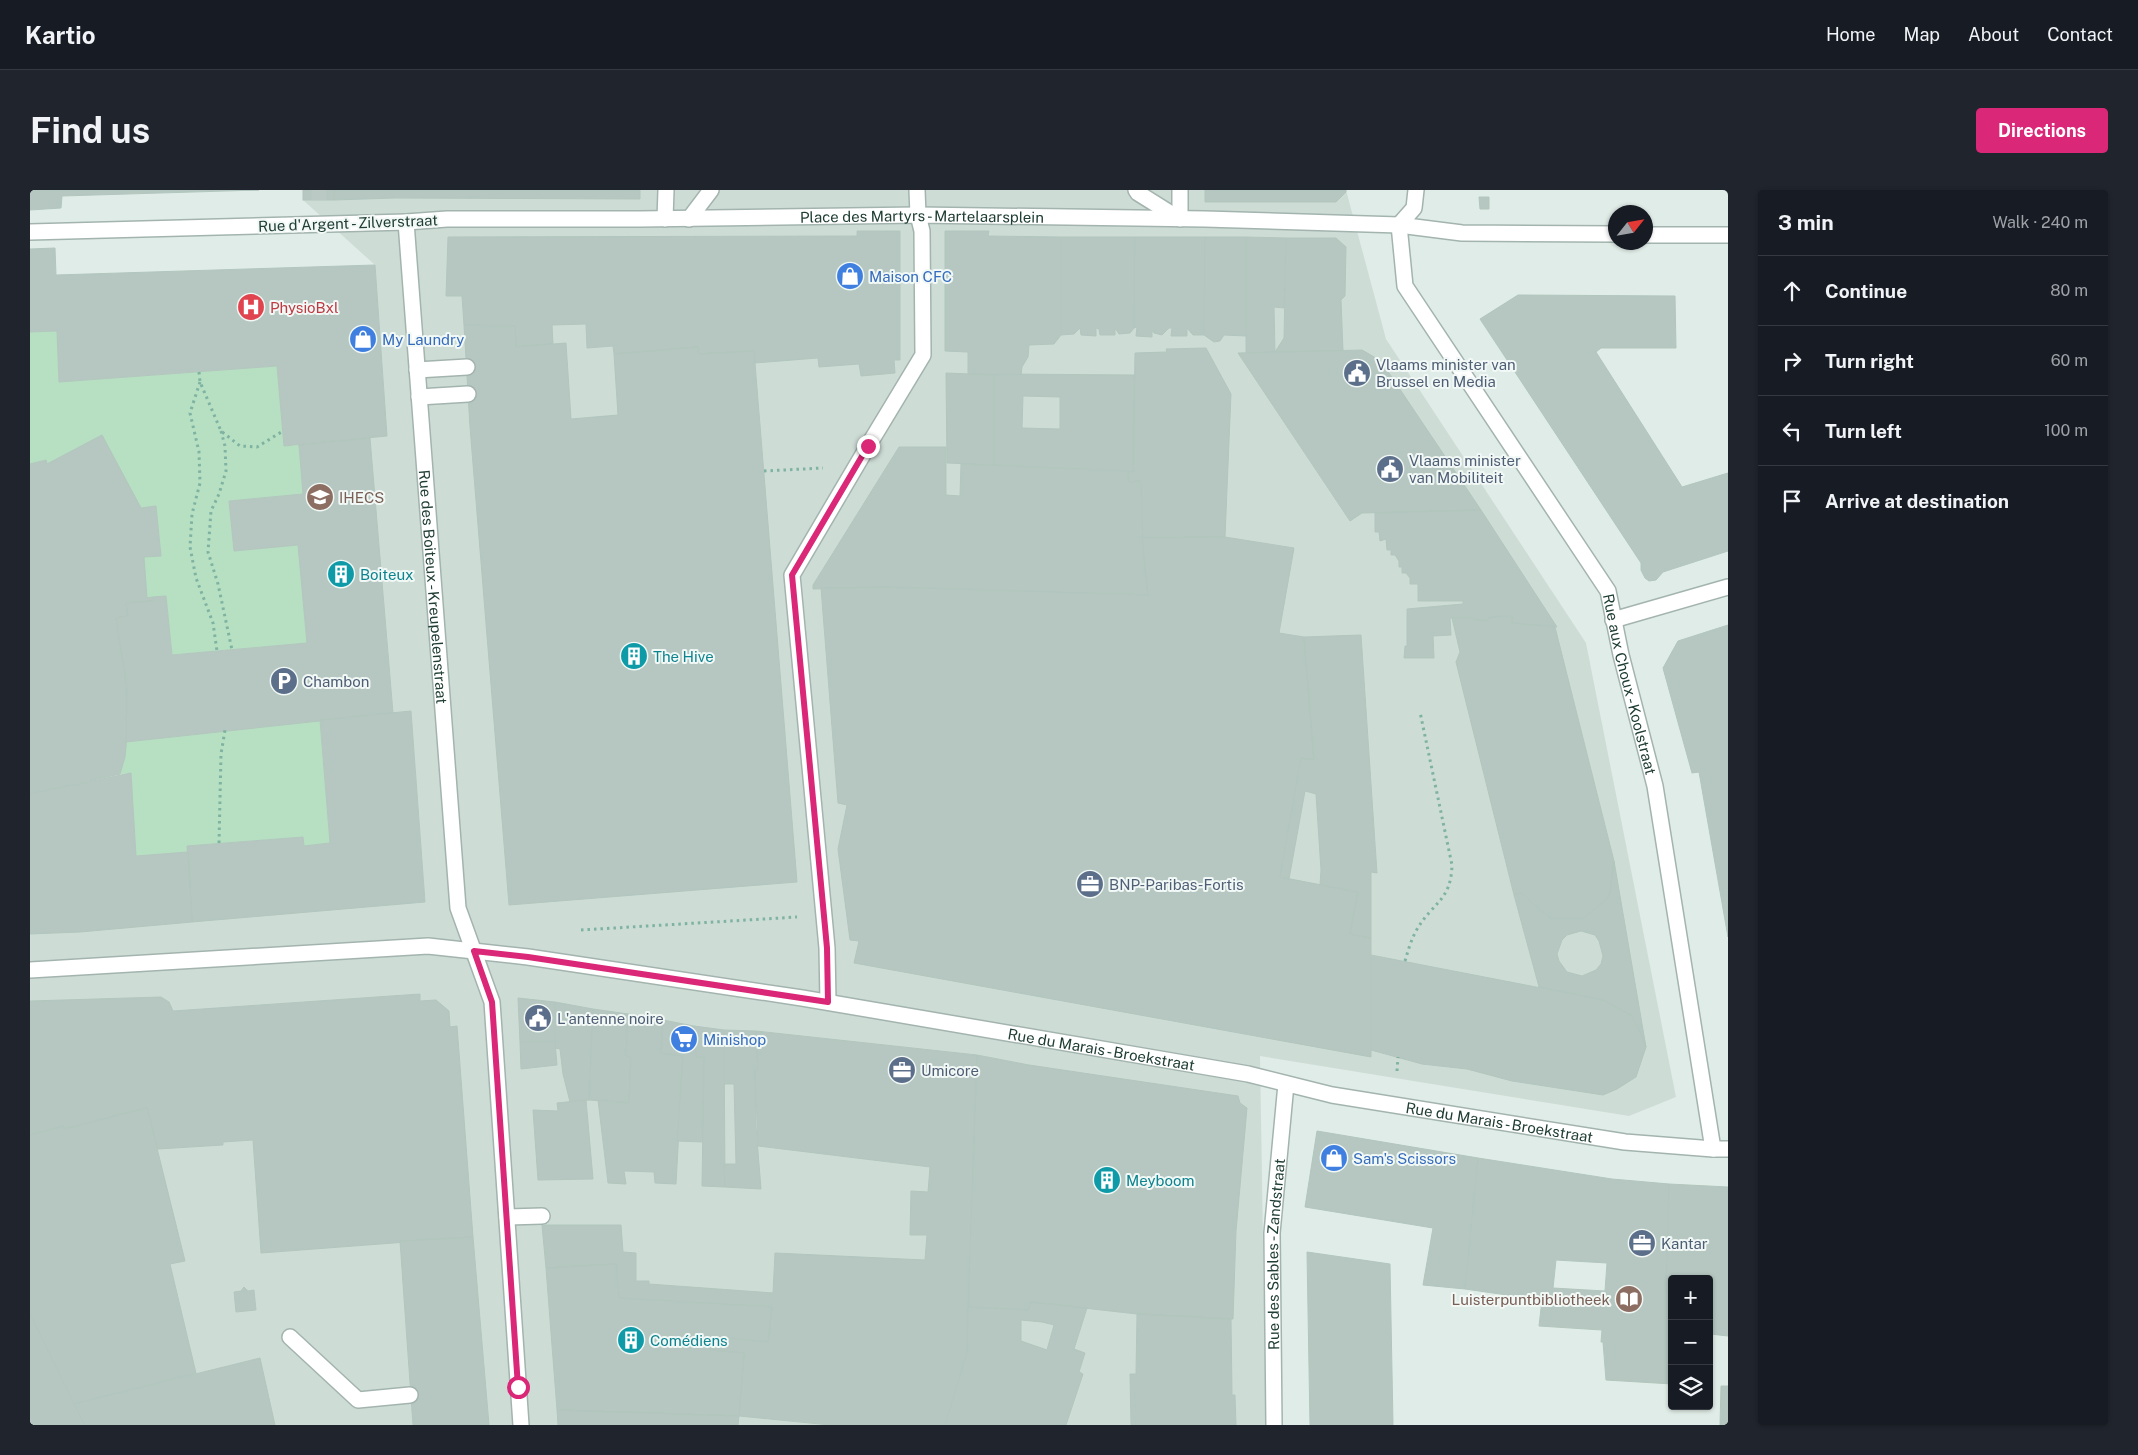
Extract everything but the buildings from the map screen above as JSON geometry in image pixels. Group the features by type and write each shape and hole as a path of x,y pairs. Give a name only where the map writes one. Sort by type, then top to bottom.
{"street":[{"path":"666,190 666,219"},
{"path":"690,219 711,190"},
{"path":"828,1002 827,948 792,575 923,355 922,231 918,214 917,190"},
{"path":"1136,190 1138,194 1180,219"},
{"path":"1180,190 1180,219"},
{"path":"1400,225 1414,208 1416,190"},
{"name":"Place des Martyrs - Martelaarsplein","path":"666,219 918,214 1400,225 1462,233 1608,234"},
{"name":"Rue d'Argent - Zilverstraat","path":"30,232 406,222 447,219 666,219"},
{"name":"Rue des Boiteux - Kreupelenstraat","path":"406,222 458,908 492,1002 521,1425"},
{"name":"Rue aux Choux - Koolstraat","path":"1400,225 1405,286 1608,591 1613,620 1655,786 1721,1149"},
{"path":"1653,234 1728,235"},
{"path":"417,370 466,367"},
{"path":"419,397 468,394"},
{"path":"1613,620 1728,587"},
{"name":"Rue du Marais - Broekstraat","path":"30,970 428,946 538,958 828,1002 1248,1074 1332,1095 1625,1142 1721,1149"},
{"name":"Rue des Sables - Zandstraat","path":"1274,1425 1272,1233 1286,1084"},
{"path":"507,1217 542,1216"},
{"path":"290,1337 358,1400 410,1395"}],"path":[{"path":"199,372 200,382 221,431 225,446 226,471 219,494 211,511 208,552 218,584 232,650"},
{"path":"200,382 190,413 199,452 200,483 192,514 190,546 196,578 213,623 217,651"},
{"path":"221,431 240,446 257,447 283,431"},
{"path":"764,471 828,467"},
{"path":"1405,961 1415,932 1430,911 1446,895 1452,882 1452,865 1420,712"},
{"path":"219,843 221,754 225,730"},
{"path":"581,930 800,917"},
{"path":"1398,1057 1398,1070"}],"shaded area":[{"path":"303,190 1346,190 1386,339 1586,643 1676,1097 1629,1116 1260,1056 1266,1425 30,1425 30,464 46,460 102,435 140,508 156,506 161,556 147,598 153,597 153,601 121,773 131,773 136,856 188,852 425,901 411,711 393,713 378,538 234,551 229,501 303,494 299,445 387,436 375,265 303,200"}],"green space":[{"path":"57,331 59,382 277,366 284,446 299,445 303,494 229,501 234,551 298,545 307,643 172,655 166,596 147,598 144,557 161,555 156,507 141,508 47,464 45,460 30,464 30,332"},
{"path":"320,720 330,843 304,846 303,837 188,846 188,852 136,856 131,773 120,774 126,742"}],"tunnel":[{"path":"319,190 319,200"}],"place":[{"name":"Maison CFC","path":"850,276"},
{"name":"PhysioBxl","path":"251,307"},
{"name":"My Laundry","path":"363,339"},
{"name":"Vlaams minister van Brussel en Media","path":"1357,373"},
{"name":"Vlaams minister van Mobiliteit","path":"1390,469"},
{"name":"IHECS","path":"320,497"},
{"name":"Boiteux","path":"341,574"},
{"name":"The Hive","path":"634,656"},
{"name":"Chambon","path":"284,681"},
{"name":"BNP-Paribas-Fortis","path":"1090,884"},
{"name":"L'antenne noire","path":"538,1018"},
{"name":"Minishop","path":"684,1039"},
{"name":"Umicore","path":"902,1070"},
{"name":"Sam's Scissors","path":"1334,1158"},
{"name":"Meyboom","path":"1107,1180"},
{"name":"Kantar","path":"1642,1243"},
{"name":"Luisterpuntbibliotheek","path":"1629,1299"},
{"name":"Comédiens","path":"631,1340"}],"route":[{"path":"518,1387 492,1002 474,951 528,957 828,1002 827,948 792,575 868,446"}]}
